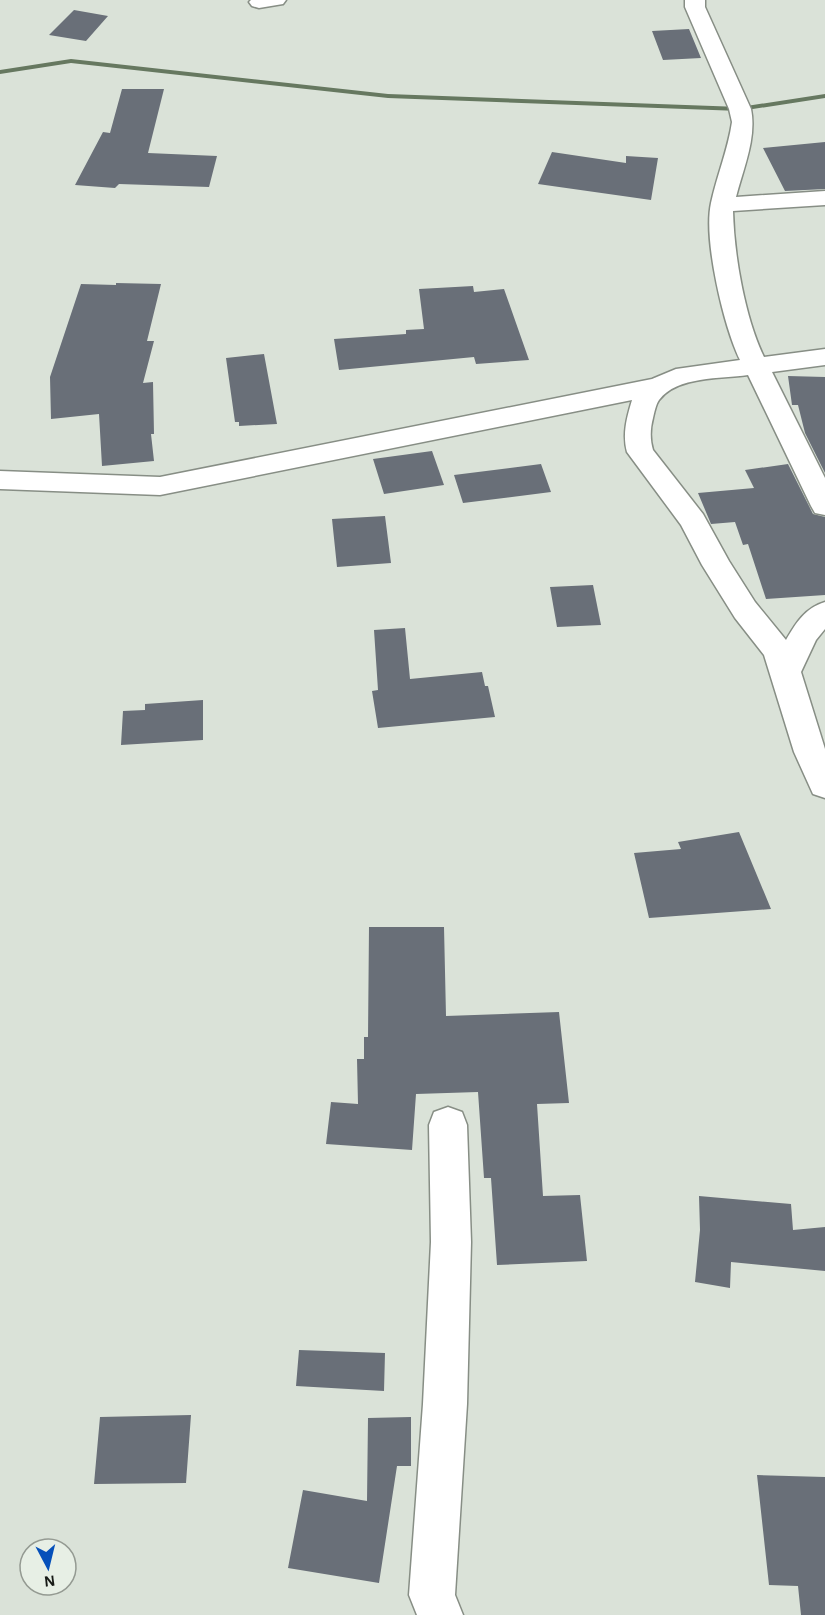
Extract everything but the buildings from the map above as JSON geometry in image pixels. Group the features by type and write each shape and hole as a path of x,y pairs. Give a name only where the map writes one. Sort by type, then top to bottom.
{"street":[{"path":"695,0 695,7 740,109 742,122 740,141 722,205 722,244 743,340 825,506"},
{"path":"722,205 825,198"},
{"path":"825,357 676,378 660,386 646,397 639,421 638,441 640,452 693,521 716,565 745,610 777,650 810,752 825,785"},
{"path":"0,480 160,486 660,386"},
{"path":"786,672 802,634 811,623 825,613"},
{"path":"440,1615 432,1595 445,1404 451,1242 448,1125"}],"waterway":[{"path":"0,72 71,61 388,96 740,109 825,96"}]}
